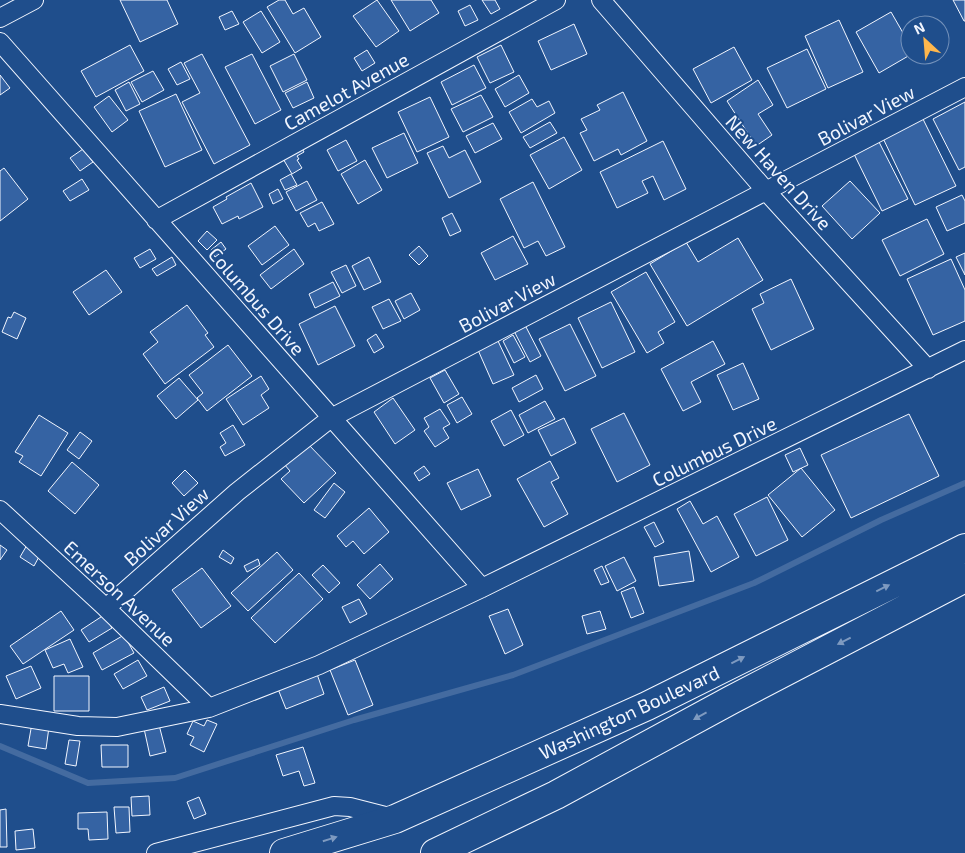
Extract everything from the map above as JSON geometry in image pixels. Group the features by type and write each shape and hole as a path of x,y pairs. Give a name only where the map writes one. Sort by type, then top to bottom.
{"highway":[{"name":"Washington Boulevard","path":"284,853 396,819 647,706 965,548"},
{"name":"Washington Boulevard","path":"435,853 556,795 730,700 965,578"},
{"path":"478,853 521,819 556,795"}],"street":[{"path":"0,18 34,0"},
{"name":"Camelot Avenue","path":"156,220 556,0"},
{"name":"New Haven Drive","path":"602,0 766,191 928,369"},
{"name":"Columbus Drive","path":"0,42 482,588"},
{"name":"Bolivar View","path":"106,608 237,492 331,418 965,87"},
{"name":"Columbus Drive","path":"0,714 78,726 117,726 209,708 319,665 482,588 965,350"},
{"name":"Emerson Avenue","path":"0,510 106,608 209,708"},
{"path":"156,853 334,806 350,807 396,819"}],"building":[{"path":"120,0 167,0 178,24 140,42"},
{"path":"279,0 285,0 293,14 304,8 321,37 295,53 267,7"},
{"path":"377,0 399,31 376,47 353,16"},
{"path":"391,0 431,0 439,13 410,31"},
{"path":"482,0 495,0 500,9 491,14"},
{"path":"953,0 965,0 965,21 964,21"},
{"path":"470,5 478,20 465,26 458,11"},
{"path":"232,11 239,24 225,30 219,17"},
{"path":"261,11 280,42 262,53 243,22"},
{"path":"891,12 900,28 900,61 879,73 856,32"},
{"path":"839,20 863,72 828,88 805,36"},
{"path":"574,24 587,54 551,70 538,41"},
{"path":"130,45 144,71 96,97 81,71"},
{"path":"501,45 514,72 490,83 477,57"},
{"path":"734,47 752,80 711,103 693,69"},
{"path":"807,49 826,89 787,108 767,68"},
{"path":"367,50 375,63 362,71 354,58"},
{"path":"202,54 250,145 214,164 182,102 200,93 184,63"},
{"path":"252,54 281,110 255,124 225,67"},
{"path":"294,54 307,80 283,92 270,66"},
{"path":"181,62 190,79 177,85 168,69"},
{"path":"474,65 486,88 452,105 441,82"},
{"path":"153,71 164,90 142,102 131,82"},
{"path":"0,75 10,88 0,95"},
{"path":"519,75 529,93 505,107 495,89"},
{"path":"758,80 773,105 758,114 772,135 756,146 727,101"},
{"path":"129,82 140,104 126,111 115,90"},
{"path":"307,82 314,98 293,108 285,93"},
{"path":"623,92 647,141 621,155 618,149 594,161 580,133 587,130 581,119 600,110 597,105"},
{"path":"176,94 202,150 165,167 139,111"},
{"path":"481,95 493,117 463,132 451,109"},
{"path":"109,96 128,120 112,132 94,107"},
{"path":"430,97 449,137 417,152 398,112"},
{"path":"532,99 537,107 549,101 555,113 521,133 509,112"},
{"path":"965,102 965,167 959,170 933,119"},
{"path":"921,115 956,186 915,205 881,134"},
{"path":"550,122 557,133 530,148 523,137"},
{"path":"493,123 502,139 475,153 466,136"},
{"path":"404,133 418,163 387,178 372,148"},
{"path":"564,137 582,170 549,189 530,155"},
{"path":"346,140 357,161 338,171 327,150"},
{"path":"663,141 686,189 664,200 653,176 642,181 648,193 617,208 600,172"},
{"path":"879,142 908,199 882,211 854,154"},
{"path":"301,146 304,152 297,156 299,159 297,160 302,168 292,174 282,157"},
{"path":"443,146 449,158 465,150 481,182 449,198 427,153"},
{"path":"83,149 93,162 80,171 70,158"},
{"path":"365,160 382,190 358,204 341,174"},
{"path":"4,168 28,199 0,221 0,171"},
{"path":"291,174 297,185 285,190 280,180"},
{"path":"82,179 89,190 70,201 63,191"},
{"path":"307,181 317,200 296,211 286,192"},
{"path":"850,181 880,213 852,239 822,206"},
{"path":"533,182 565,247 546,256 538,241 524,248 500,199"},
{"path":"251,183 263,207 239,219 238,216 222,224 213,207 227,199 226,197"},
{"path":"278,189 283,199 273,204 269,194"},
{"path":"962,195 965,201 965,223 947,231 936,207"},
{"path":"322,202 334,224 319,231 315,223 308,227 300,213"},
{"path":"452,213 461,231 450,236 442,218"},
{"path":"927,219 944,254 900,276 882,240"},
{"path":"275,226 289,245 262,265 248,246"},
{"path":"207,231 217,240 207,250 198,241"},
{"path":"513,236 528,264 495,280 481,253"},
{"path":"738,238 763,280 687,326 650,264 686,242 698,262"},
{"path":"221,242 226,249 215,257 211,250"},
{"path":"419,246 428,256 419,265 409,255"},
{"path":"150,249 156,259 140,268 134,258"},
{"path":"294,249 304,264 271,289 260,275"},
{"path":"965,253 965,275 956,257"},
{"path":"172,257 176,265 157,276 152,269"},
{"path":"369,257 381,282 364,290 352,266"},
{"path":"951,259 965,290 965,321 933,335 907,279"},
{"path":"346,265 356,286 342,293 331,272"},
{"path":"106,270 122,292 89,315 73,292"},
{"path":"646,272 675,322 658,332 664,343 647,353 611,292"},
{"path":"791,279 814,329 771,350 752,309 764,303 760,294"},
{"path":"333,282 340,296 315,308 309,294"},
{"path":"411,293 420,310 404,319 395,301"},
{"path":"389,299 401,321 383,329 372,307"},
{"path":"611,302 635,352 602,368 578,318"},
{"path":"187,305 208,333 205,335 214,347 165,384 143,354 158,342 150,332"},
{"path":"335,306 355,346 318,365 299,324"},
{"path":"14,312 26,318 17,339 2,332 8,317 11,318"},
{"path":"570,324 596,376 565,391 539,339"},
{"path":"525,325 541,356 530,362 514,331"},
{"path":"376,334 384,347 374,353 367,340"},
{"path":"513,335 525,357 514,363 503,341"},
{"path":"498,341 514,375 493,384 478,350"},
{"path":"713,341 725,364 691,382 701,402 683,411 661,369"},
{"path":"228,345 252,376 207,411 197,398 203,393 189,375"},
{"path":"743,363 759,399 733,410 717,375"},
{"path":"445,370 459,394 444,403 430,378"},
{"path":"536,375 543,389 519,402 512,388"},
{"path":"261,376 269,389 261,395 269,408 243,425 226,399"},
{"path":"179,378 198,400 176,419 157,396"},
{"path":"462,397 472,414 457,423 447,405"},
{"path":"393,398 415,430 395,444 374,412"},
{"path":"545,401 555,419 528,433 519,415"},
{"path":"440,409 450,424 443,428 449,438 435,447 424,431 429,427 424,418"},
{"path":"511,410 524,435 504,446 491,421"},
{"path":"624,413 650,465 617,482 591,429"},
{"path":"909,414 939,476 851,518 821,455"},
{"path":"39,415 68,433 41,476 19,462 23,456 15,452"},
{"path":"564,418 576,443 551,456 538,430"},
{"path":"233,425 245,445 225,456 220,447 226,443 220,433"},
{"path":"80,432 92,441 79,459 67,450"},
{"path":"307,443 336,473 304,503 281,479 290,471 284,464"},
{"path":"800,448 808,465 793,472 785,455"},
{"path":"550,461 559,478 551,482 568,514 544,527 517,479"},
{"path":"72,462 99,485 75,514 48,491"},
{"path":"424,466 430,474 419,481 414,473"},
{"path":"801,468 835,510 802,537 768,495"},
{"path":"478,469 491,496 461,510 447,483"},
{"path":"185,470 198,483 184,496 172,483"},
{"path":"334,483 345,492 325,518 314,510"},
{"path":"767,497 788,540 756,556 734,514"},
{"path":"690,501 703,524 717,516 739,557 711,572 677,509"},
{"path":"369,508 389,532 364,554 353,541 346,547 337,536"},
{"path":"654,522 664,542 655,547 644,527"},
{"path":"0,545 7,550 0,560"},
{"path":"27,545 41,553 34,566 20,557"},
{"path":"223,550 234,558 231,564 219,557"},
{"path":"689,551 694,581 659,586 654,557"},
{"path":"277,552 293,570 248,611 231,593"},
{"path":"624,557 636,581 617,591 605,566"},
{"path":"258,559 260,565 247,572 244,566"},
{"path":"380,564 393,579 370,599 357,585"},
{"path":"323,565 340,583 329,593 312,575"},
{"path":"602,566 609,582 601,585 594,570"},
{"path":"202,568 231,606 201,628 172,590"},
{"path":"299,573 323,599 275,643 251,618"},
{"path":"634,587 644,613 631,618 621,592"},
{"path":"359,599 367,614 350,623 342,607"},
{"path":"508,609 523,645 505,654 489,616"},
{"path":"61,611 74,630 23,664 10,646"},
{"path":"600,611 606,629 587,634 582,616"},
{"path":"104,615 112,628 89,642 81,630"},
{"path":"124,635 134,653 102,670 93,653"},
{"path":"70,639 83,667 68,673 64,664 53,668 45,650"},
{"path":"138,660 147,676 123,689 114,674"},
{"path":"355,660 373,705 348,715 330,670"},
{"path":"31,666 41,688 16,699 6,676"},
{"path":"317,674 324,694 286,709 278,689"},
{"path":"54,676 89,676 89,711 54,711"},
{"path":"164,687 170,701 147,710 141,697"},
{"path":"207,720 217,724 204,752 190,745 194,737 187,734 193,721 204,726"},
{"path":"158,721 166,752 150,756 143,724"},
{"path":"32,723 49,727 46,749 28,746"},
{"path":"69,740 80,741 76,766 65,764"},
{"path":"101,745 128,745 128,767 102,767"},
{"path":"303,747 315,783 304,786 299,771 283,776 276,755"},
{"path":"149,796 150,815 132,816 131,797"},
{"path":"199,797 206,814 194,819 187,802"},
{"path":"114,807 129,807 130,832 116,833"},
{"path":"6,809 7,847 0,847 0,810"},
{"path":"107,812 108,839 89,840 88,829 78,829 78,813"},
{"path":"33,829 35,848 16,850 15,831"}],"waterway":[{"path":"0,746 88,783 175,778 354,720 513,675 754,583 881,520 965,483"}]}
